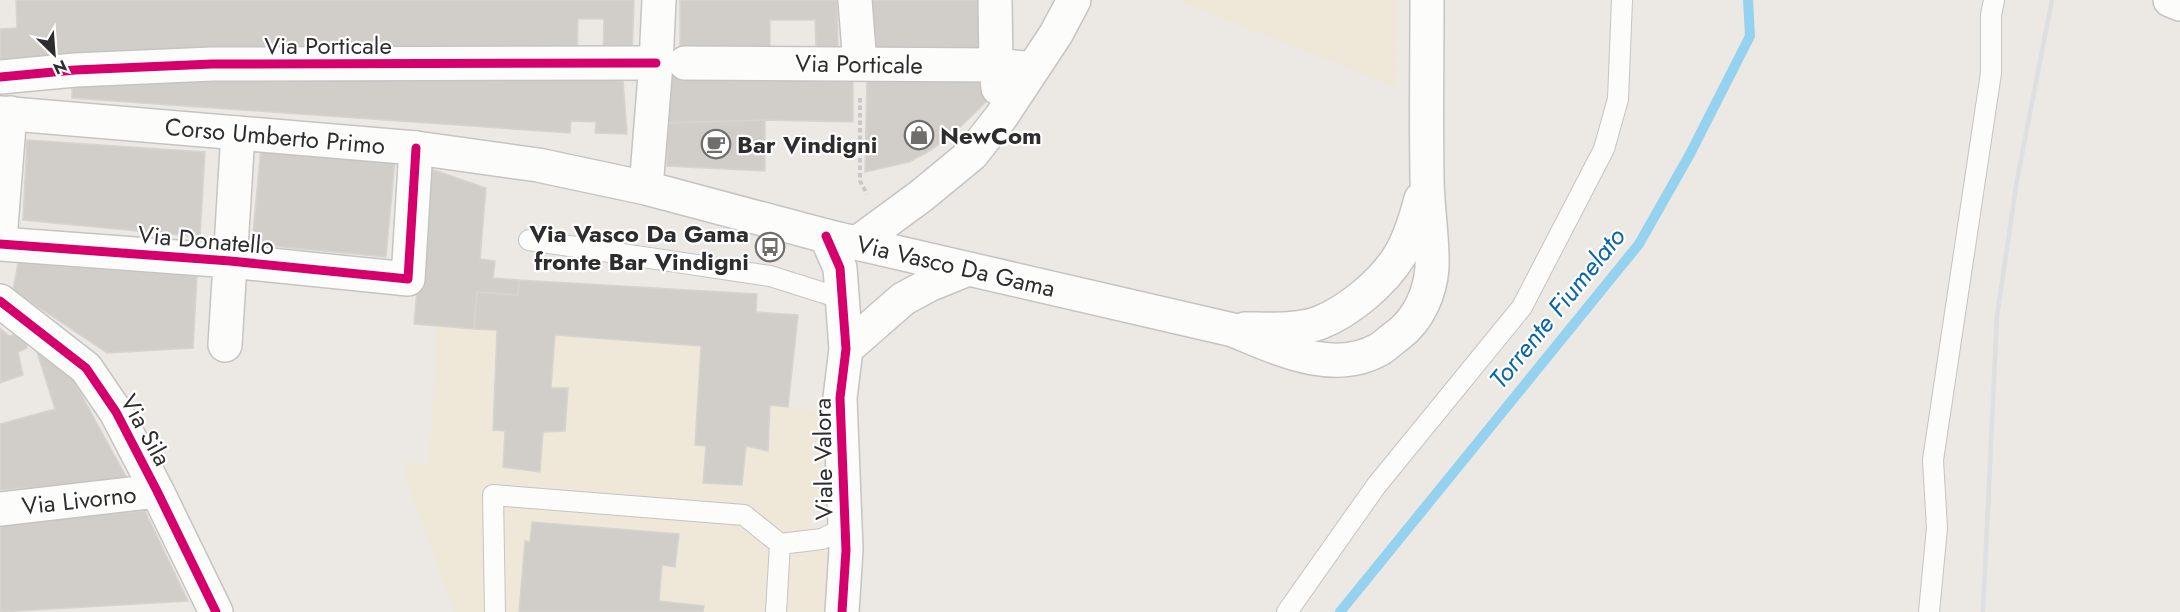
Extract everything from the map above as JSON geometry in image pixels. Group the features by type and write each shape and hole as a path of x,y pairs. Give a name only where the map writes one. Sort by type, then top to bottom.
{"street":[{"path":"646,188 671,63 659,0"},
{"path":"855,0 860,64"},
{"path":"995,0 996,65 1001,117"},
{"path":"857,243 921,196 972,154 1001,117 1056,34 1074,0"},
{"path":"1233,330 1284,351 1321,360 1351,359 1379,349 1416,317 1427,292 1432,268 1427,180 1427,0"},
{"path":"2170,0 2180,4"},
{"name":"Via Porticale","path":"0,77 75,70 212,64 860,64 996,65 1032,69"},
{"path":"0,242 5,113"},
{"name":"Corso Umberto Primo","path":"5,113 416,148 538,165 646,188"},
{"path":"225,345 238,133"},
{"name":"Via Donatello","path":"0,242 230,261 408,279 416,148"},
{"path":"1233,330 1287,328 1318,323 1348,307 1379,282 1400,256 1414,223 1427,180"},
{"name":"Via Vasco Da Gama","path":"646,188 826,236 1233,330"},
{"name":"Viale Valora","path":"826,236 840,268 846,350 840,398 846,550 842,612"},
{"path":"846,350 903,299 931,284 968,269"},
{"name":"Via Sila","path":"0,301 86,368 116,412 216,612"},
{"name":"Via Livorno","path":"0,509 157,491"}],"lane":[{"path":"1287,612 1376,486 1522,307 1604,149 1618,99 1622,0"},
{"path":"1929,612 1937,528 1933,460 1990,73 1991,15 1995,0"},
{"path":"529,240 770,276 843,299"},
{"path":"495,612 493,495 744,515 780,544 822,539 844,528"},
{"path":"776,612 780,544"}],"path":[{"path":"860,64 860,181 883,223"}],"shaded area":[{"path":"1176,0 1396,0 1395,87"},
{"path":"428,168 486,188 480,259 495,261 494,278 757,294 756,312 798,315 788,407 823,412 821,494 810,523 830,548 825,612 454,612 404,473 407,462 429,464 437,326 414,324"}],"building":[{"path":"16,0 634,0 632,58 603,57 604,19 578,19 577,57 0,68 0,29 17,28"},
{"path":"680,0 837,0 838,48 816,49 815,20 770,20 770,49 680,50"},
{"path":"867,0 982,0 982,53 866,53"},
{"path":"295,76 623,80 627,134 595,133 596,122 571,121 570,133 72,98 72,86"},
{"path":"666,76 853,77 853,122 765,120 668,123"},
{"path":"867,78 989,79 989,99 951,136 926,153 909,162 865,172"},
{"name":"Bar Vindigni","path":"765,120 765,171 667,166 668,123"},
{"path":"27,140 205,152 200,237 23,220"},
{"path":"261,147 395,160 386,257 252,244"},
{"path":"428,168 486,188 480,259 495,261 493,278 519,280 518,295 477,292 474,329 414,324"},
{"path":"18,263 197,276 193,348 107,353 13,290"},
{"path":"519,280 757,294 756,312 798,315 788,407 770,405 768,451 746,446 742,485 703,483 706,446 695,445 701,346 555,335 551,388 568,388 565,431 543,432 540,472 503,467 505,431 493,430 497,330 474,329 477,292 518,295"},
{"path":"0,328 9,336 26,332 27,348 18,352 23,375 0,383"},
{"path":"37,352 70,374 128,480 0,490 0,424 55,409"},
{"path":"145,511 188,601 0,612 0,524"},
{"path":"532,522 679,534 675,567 662,565 659,601 704,606 703,612 519,612 525,541 530,542"}],"waterway":[{"name":"Torrente Fiumelato","path":"1340,612 1639,244 1690,154 1750,36 1748,0"}],"railway":[{"path":"1983,612 1997,316 2017,180 2052,0"}],"cycle path":[{"path":"0,77 75,70 212,64 656,63"},
{"path":"0,244 230,261 408,279 416,148"},
{"path":"826,236 840,268 846,349 840,398 846,550 842,612"},
{"path":"0,301 86,368 116,412 216,612"}],"place":[{"name":"NewCom","path":"919,135"},
{"name":"Bar Vindigni","path":"716,144"},
{"name":"Via Vasco Da Gama fronte Bar Vindigni","path":"770,247"}]}
